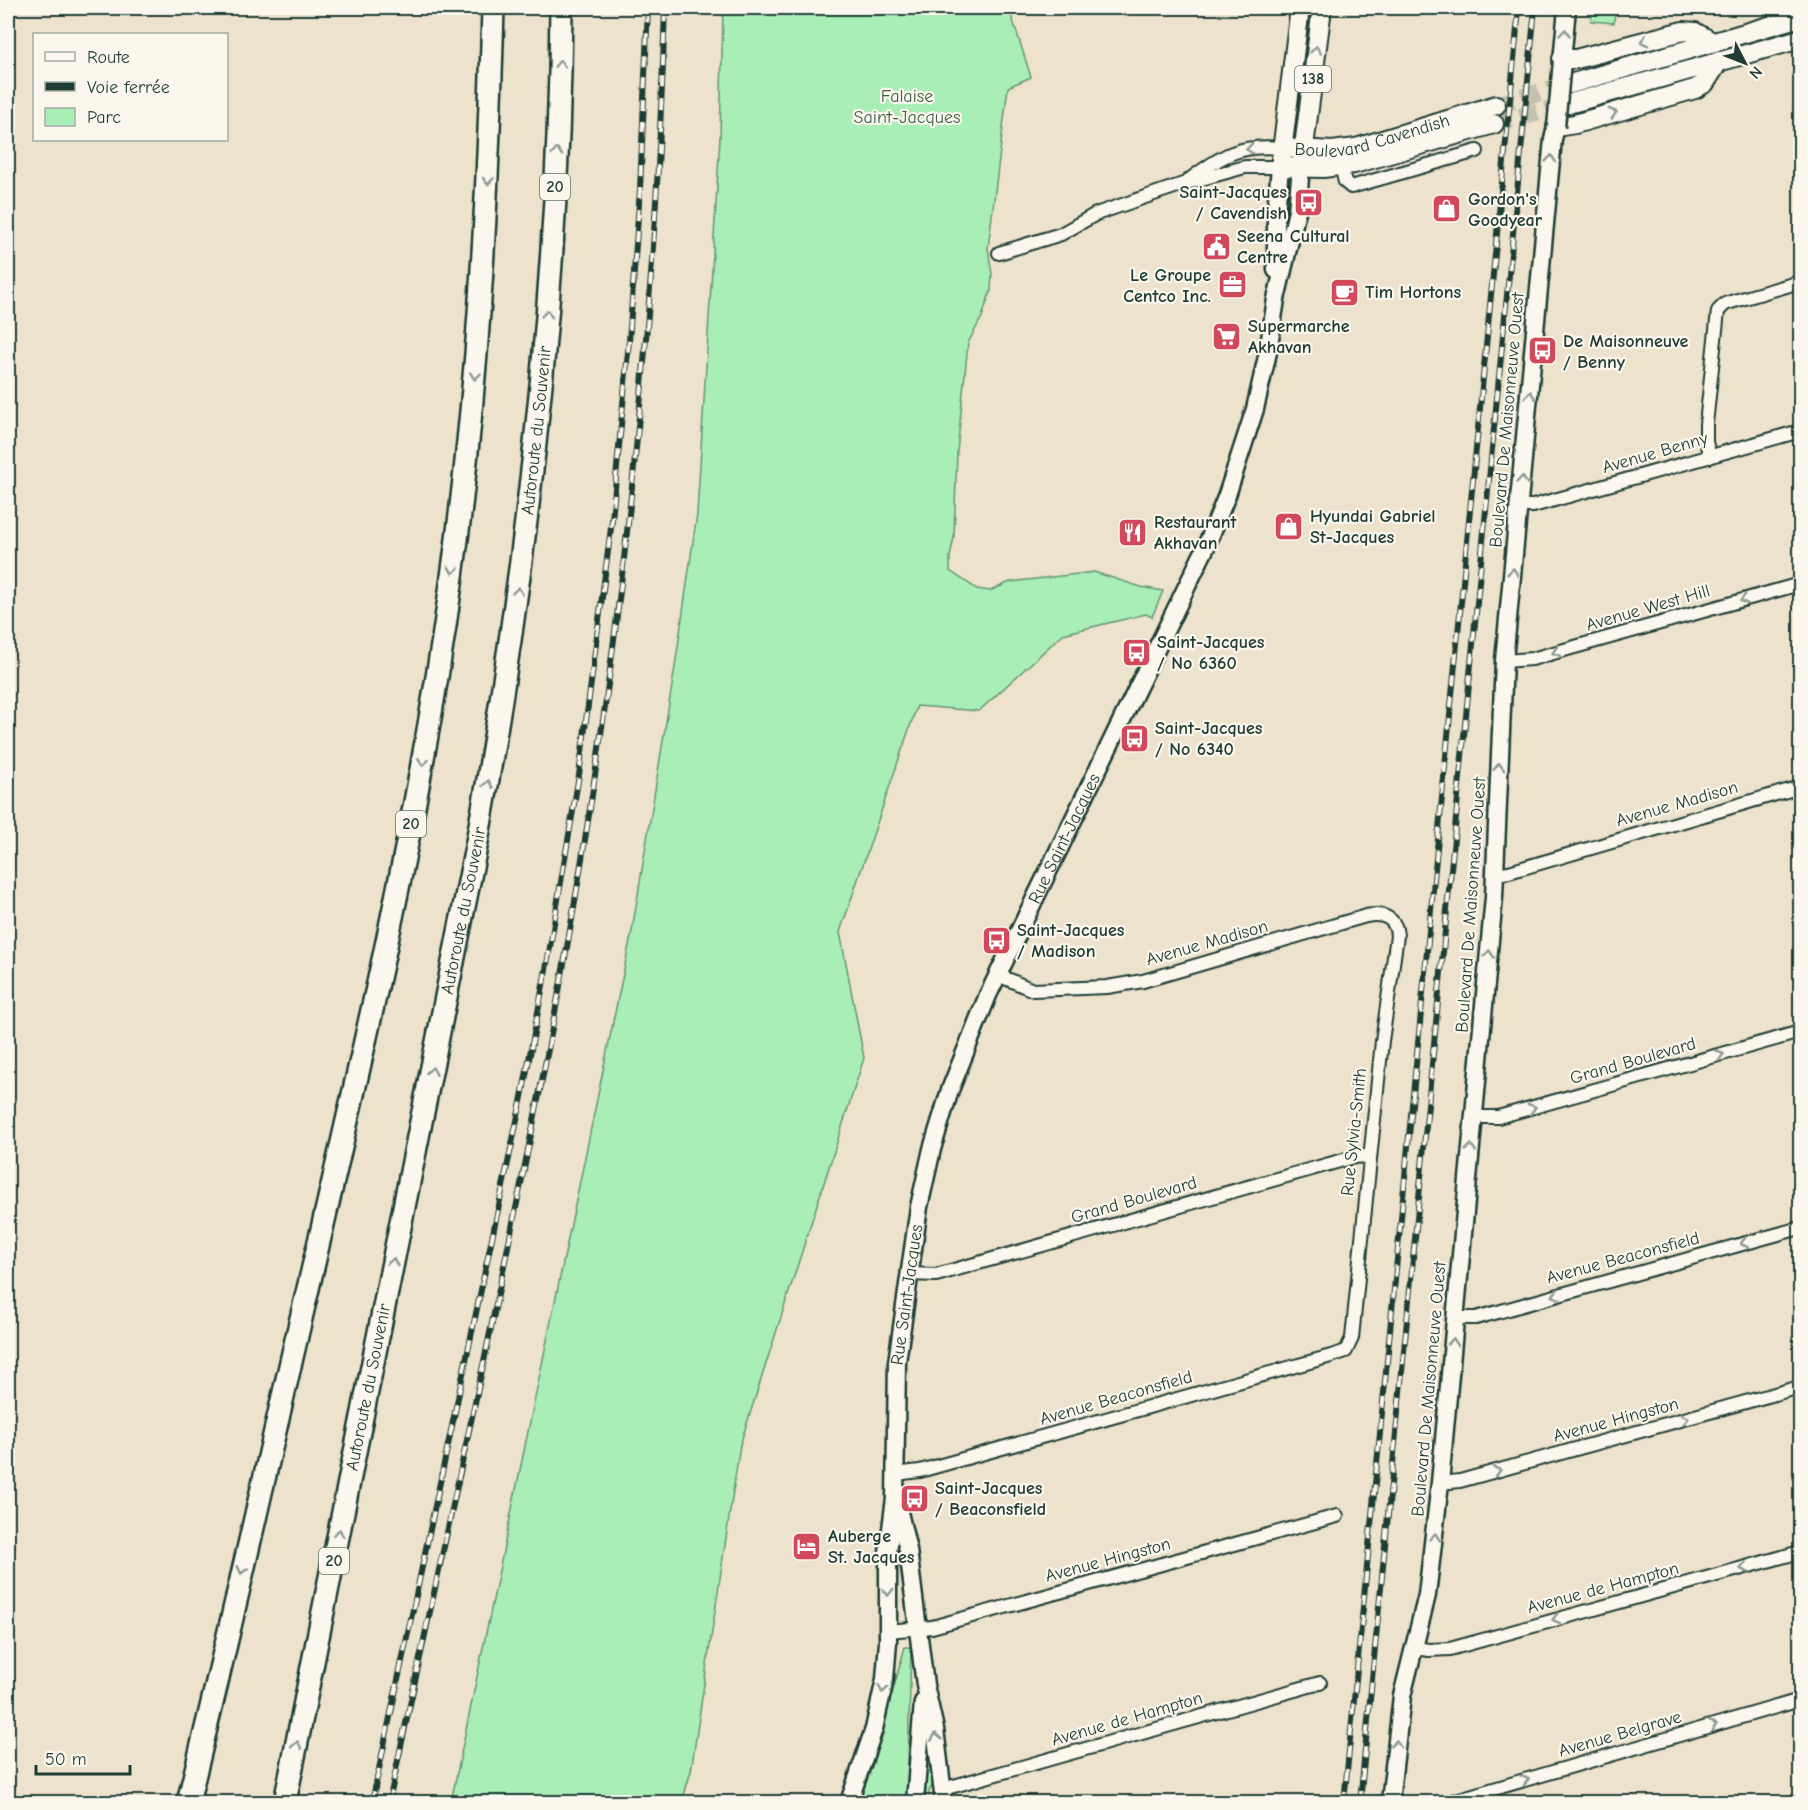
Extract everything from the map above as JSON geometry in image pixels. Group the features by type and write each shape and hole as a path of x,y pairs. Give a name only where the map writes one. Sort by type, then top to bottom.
{"highway":[{"path":"484,8 490,123"},
{"name":"20","path":"190,1796 379,981 424,757 452,583 465,474 481,300 493,8"},
{"name":"Autoroute du Souvenir","path":"285,1803 475,853 507,673 525,537 547,325 555,199 561,8"}],"main road":[{"name":"Rue Saint-Jacques","path":"1276,299 1276,212 1300,8"},
{"name":"Rue Saint-Jacques","path":"925,1685 908,1550 896,1498 895,1474 897,1362 920,1198 938,1129 962,1057 998,975 1221,512 1252,420 1267,359 1276,299 1297,211 1322,8"},
{"name":"Boulevard De Maisonneuve Ouest","path":"1390,1803 1402,1696 1430,1580 1440,1483 1475,1117 1495,874 1504,661 1553,139 1564,72 1567,8"},
{"path":"1564,72 1685,52 1800,17"},
{"path":"1564,72 1576,59 1683,31 1695,32 1713,42"},
{"path":"1568,104 1800,39"},
{"path":"1556,127 1575,124 1695,89 1705,83 1719,62"},
{"name":"Boulevard Cavendish","path":"1280,167 1332,151 1356,148 1496,105"},
{"name":"Boulevard Cavendish","path":"1282,148 1302,159 1341,166 1363,162 1494,124"},
{"name":"Rue Saint-Jacques","path":"849,1803 878,1714 886,1668 888,1552 896,1498"},
{"path":"925,1685 935,1729 944,1796"},
{"path":"915,1803 925,1685"}],"street":[{"name":"Boulevard Cavendish","path":"1183,184 1219,158 1231,153 1257,147 1282,148"},
{"name":"Boulevard Cavendish","path":"1341,166 1345,182 1352,187 1478,151"},
{"name":"Boulevard Cavendish","path":"999,253 1061,234 1096,214 1183,184 1245,167 1280,167"},
{"path":"1710,456 1706,424 1718,311 1725,304 1800,282"},
{"name":"Avenue Benny","path":"1519,506 1533,506 1800,431"},
{"name":"Avenue West Hill","path":"1504,661 1532,659 1800,584"},
{"name":"Avenue Madison","path":"1495,874 1800,787"},
{"name":"Avenue Madison","path":"998,975 1034,990 1118,986 1143,981 1366,916 1379,915 1390,918"},
{"name":"Rue Sylvia-Smith","path":"1346,1351 1352,1338 1369,1156 1397,936 1396,927 1390,918"},
{"name":"Grand Boulevard","path":"1475,1117 1504,1116 1800,1032"},
{"name":"Grand Boulevard","path":"908,1274 936,1275 1354,1157 1369,1156"},
{"name":"Avenue Beaconsfield","path":"1455,1318 1476,1318 1800,1228"},
{"name":"Avenue Beaconsfield","path":"895,1474 915,1473 1346,1351"},
{"name":"Avenue Hingston","path":"1440,1483 1460,1481 1800,1387"},
{"name":"Avenue Hingston","path":"888,1631 932,1627 1337,1516"},
{"name":"Avenue de Hampton","path":"1414,1648 1450,1649 1800,1552"},
{"name":"Avenue de Hampton","path":"944,1796 1320,1683"},
{"name":"Avenue Belgrave","path":"1449,1803 1800,1700"}],"green space":[{"name":"Falaise Saint-Jacques","path":"723,8 1009,8 1031,77 1008,87 988,248 992,274 991,290 982,317 968,343 957,452 954,537 950,571 977,589 990,591 1010,582 1094,572 1141,587 1163,591 1152,617 1146,614 1063,634 979,711 917,706 840,932 864,1058 740,1445 691,1771 682,1802 451,1802 632,931 675,667 697,514 720,138"},
{"path":"1593,8 1615,8 1614,23 1591,21"},
{"path":"905,1647 911,1647 907,1802 859,1802 872,1766"},
{"path":"925,1726 934,1783 929,1791 930,1802 923,1802"}],"tunnel":[{"path":"1496,105 1570,84"},
{"path":"1494,124 1568,104"}],"railway":[{"path":"372,1802 522,1097 579,775 612,520 629,341 640,189 648,8"},
{"path":"389,1802 536,1110 570,931 597,764 625,548 647,333 655,225 665,8"},
{"path":"1344,1802 1519,8"},
{"path":"1360,1802 1535,8"}],"place":[{"name":"Saint-Jacques / Cavendish","path":"1308,202"},
{"name":"Gordon's Goodyear","path":"1447,209"},
{"name":"Seena Cultural Centre","path":"1216,246"},
{"name":"Le Groupe Centco Inc.","path":"1232,285"},
{"name":"Tim Hortons","path":"1344,292"},
{"name":"Supermarche Akhavan","path":"1227,336"},
{"name":"De Maisonneuve / Benny","path":"1542,351"},
{"name":"Hyundai Gabriel St-Jacques","path":"1289,526"},
{"name":"Restaurant Akhavan","path":"1133,532"},
{"name":"Saint-Jacques / No 6360","path":"1136,652"},
{"name":"Saint-Jacques / No 6340","path":"1134,738"},
{"name":"Saint-Jacques / Madison","path":"996,940"},
{"name":"Saint-Jacques / Beaconsfield","path":"914,1498"},
{"name":"Auberge St. Jacques","path":"807,1546"}]}
